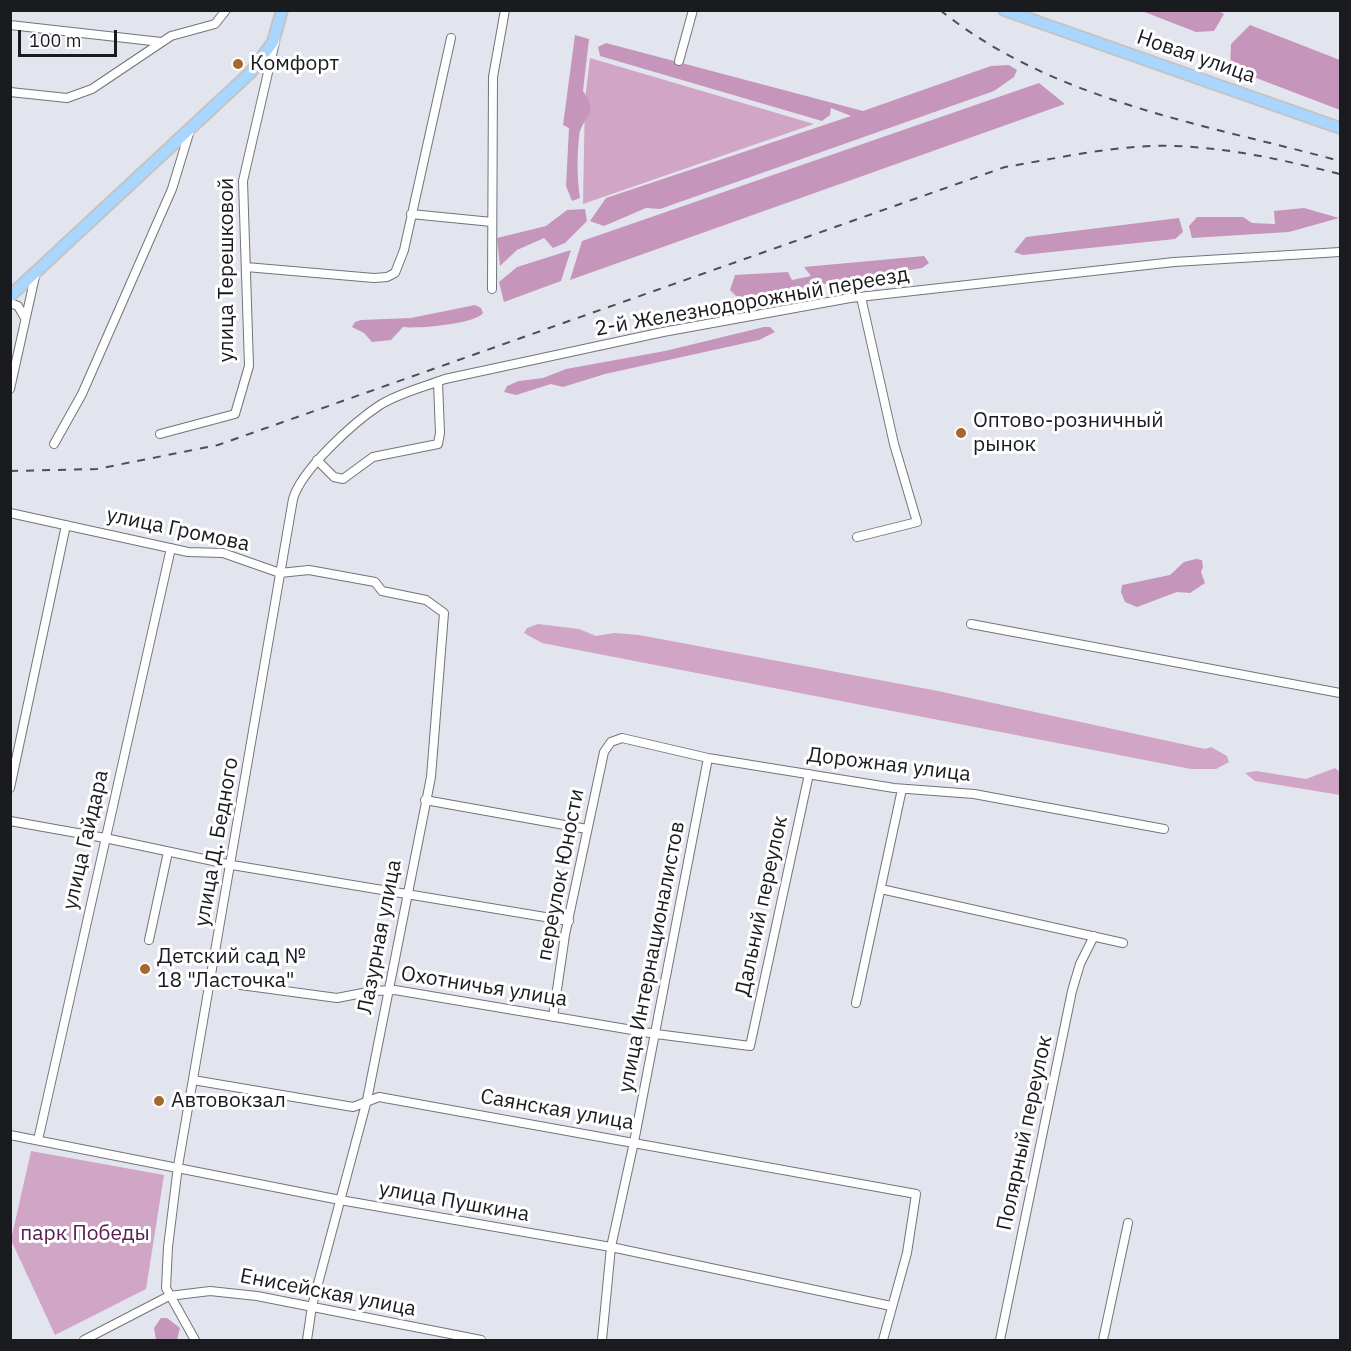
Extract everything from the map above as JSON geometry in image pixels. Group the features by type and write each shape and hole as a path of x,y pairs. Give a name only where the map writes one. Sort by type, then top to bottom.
{"main road":[{"name":"Новая улица","path":"1004,10 1341,128"},
{"name":"улица Терешковой","path":"10,296 263,58 273,42 281,15"}],"street":[{"path":"10,92 67,98 92,89 171,36 214,24 226,10"},
{"path":"492,289 493,77 505,10"},
{"path":"679,61 693,10"},
{"name":"улица Терешковой","path":"160,434 235,414 249,366 243,181 281,15"},
{"path":"10,25 161,42"},
{"path":"246,267 387,277 395,273 404,250 452,38"},
{"name":"улица Терешковой","path":"54,444 82,394 172,189 190,129"},
{"path":"411,214 492,222"},
{"name":"2-й Железнодорожный переезд","path":"287,537 297,485 317,460 380,405 438,382 663,332 861,297 1174,262 1341,252"},
{"path":"10,389 36,272"},
{"path":"857,537 917,522 894,444 861,297"},
{"path":"10,303 18,306 26,322"},
{"path":"317,460 334,477 344,479 373,458 438,444 440,433 438,382"},
{"name":"улица Громова","path":"10,513 188,552 223,553 280,573 309,570 375,582"},
{"path":"10,788 66,525"},
{"name":"улица Д. Бедного","path":"169,1296 166,1288 168,1246 178,1166 232,865 287,537"},
{"name":"улица Гайдара","path":"38,1140 171,548"},
{"name":"Лазурная улица","path":"307,1341 312,1306 367,1100 431,777 444,613 426,600 382,591 375,582"},
{"path":"970,624 1341,693"},
{"name":"Дорожная улица","path":"611,742 621,738 708,758 902,789 974,794 1164,829"},
{"name":"переулок Юности","path":"553,1017 587,829 604,752 611,742"},
{"name":"улица Интернационалистов","path":"602,1341 611,1248 656,1034 708,758"},
{"name":"Дальний переулок","path":"750,1046 809,774"},
{"path":"856,1003 902,789"},
{"path":"425,800 587,829"},
{"path":"10,821 232,865 407,892 569,921"},
{"path":"149,940 168,852"},
{"path":"881,889 1123,943"},
{"name":"Полярный переулок","path":"1000,1341 1072,991 1080,964 1094,936"},
{"name":"Охотничья улица","path":"211,981 337,998 387,990 656,1034 750,1046"},
{"name":"Саянская улица","path":"194,1080 353,1107 379,1097 916,1194 907,1253 891,1306"},
{"name":"улица Пушкина","path":"10,1135 178,1166 340,1200 611,1248 891,1306"},
{"path":"1103,1341 1128,1223"},
{"name":"Енисейская улица","path":"84,1341 169,1296 210,1290 312,1306 481,1341"},
{"path":"169,1296 195,1341"},
{"path":"883,1341 891,1306"}],"green space":[{"path":"590,58 814,124 583,204 585,99"},
{"path":"538,624 579,629 596,636 614,633 639,635 938,691 1205,749 1211,747 1227,756 1229,762 1216,769 1191,769 542,643 524,633 527,628"},
{"path":"1335,768 1340,772 1340,795 1255,781 1245,773 1256,771 1306,779"},
{"name":"парк Победы","path":"31,1151 164,1175 146,1289 55,1335 11,1240"}],"shaded area":[{"path":"1217,10 1224,14 1214,31 1196,32 1142,11"},
{"path":"1250,25 1340,60 1340,110 1230,68 1231,44"},
{"path":"575,35 589,39 583,91 588,99 590,111 580,130 579,137 580,198 572,201 566,186 569,128 563,125"},
{"path":"606,43 863,111 991,66 1009,65 1017,70 1014,77 994,91 660,209 646,208 604,226 590,221 606,198 851,116 831,108 830,115 822,121 600,56 598,47"},
{"path":"1039,83 1065,104 570,280 582,241"},
{"path":"1304,208 1339,218 1289,232 1192,238 1189,226 1197,217 1243,217 1252,223 1275,224 1274,211"},
{"path":"585,209 587,221 565,243 553,248 544,238 517,250 500,266 497,238 546,226 567,210"},
{"path":"1179,218 1183,232 1175,239 1023,255 1014,252 1026,237"},
{"path":"571,250 561,281 504,302 499,282 517,267"},
{"path":"924,256 929,263 922,268 738,298 730,290 735,275 788,272 792,280 811,276 804,267"},
{"path":"475,305 481,308 483,313 478,317 445,325 403,327 391,340 372,342 364,333 352,327 355,322 361,320 411,318"},
{"path":"770,327 775,332 759,340 605,374 563,387 551,384 516,395 504,392 507,386 519,381 543,378 566,369 665,351"},
{"path":"1202,560 1201,572 1205,583 1190,593 1177,592 1137,607 1125,602 1121,592 1122,585 1170,575 1184,562"},
{"path":"161,1318 167,1318 180,1328 177,1340 156,1340 154,1328"}],"railway":[{"path":"940,10 984,41 1031,67 1080,88 1183,121 1340,161"},
{"path":"10,471 97,469 218,445 1005,167 1114,149 1174,146 1223,150 1340,174"}],"place":[{"name":"Комфорт","path":"238,64"},
{"name":"Оптово-розничный рынок","path":"961,433"},
{"name":"Детский сад № 18 \"Ласточка\"","path":"145,969"},
{"name":"Автовокзал","path":"159,1101"}]}
